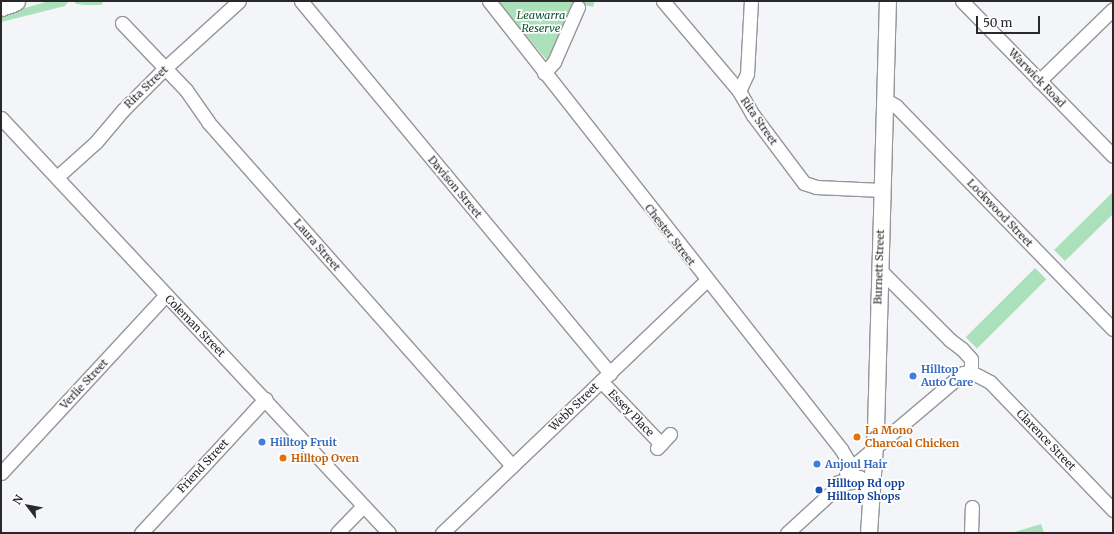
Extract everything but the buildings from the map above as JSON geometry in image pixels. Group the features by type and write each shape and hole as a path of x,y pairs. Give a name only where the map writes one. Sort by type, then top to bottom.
{"highway":[{"path":"1,6 15,1"}],"main road":[{"name":"Burnett Street","path":"869,533 874,450 888,1"},
{"path":"839,484 859,479 871,492"}],"street":[{"name":"Rita Street","path":"57,177 96,142 123,110 164,69 239,1"},
{"name":"Davison Street","path":"301,1 605,377"},
{"name":"Chester Street","path":"490,1 544,73 706,281 841,449 852,467"},
{"name":"Rita Street","path":"663,1 739,91 753,115 807,185 882,190"},
{"path":"739,91 748,74 751,1"},
{"name":"Warwick Road","path":"962,1 1113,156"},
{"path":"544,73 554,62 578,7"},
{"path":"1039,81 1113,9"},
{"name":"Laura Street","path":"122,24 186,90 208,122 512,466"},
{"name":"Lockwood Street","path":"884,99 896,106 1113,329"},
{"name":"Coleman Street","path":"1,118 389,533"},
{"path":"839,484 852,467 874,450 924,404 970,368 971,359 962,349 950,340 879,268"},
{"name":"Webb Street","path":"442,533 706,281"},
{"name":"Verlie Street","path":"1,473 166,296"},
{"name":"Clarence Street","path":"970,368 984,370 990,382 1113,510"},
{"name":"Essey Place","path":"605,377 658,446 670,434"},
{"name":"Friend Street","path":"140,533 265,399"},
{"path":"787,533 839,484 862,465 874,450"},
{"path":"337,533 363,506"},
{"path":"971,533 972,507"}],"green space":[{"path":"49,1 69,1 65,6 1,22 1,15"},
{"path":"74,1 104,1 101,5 86,5 76,4"},
{"name":"Leawarra Reserve","path":"497,1 595,1 593,7 577,3 550,57 546,59"},
{"path":"1113,192 1113,214 1065,261 1054,250"},
{"path":"1035,268 1046,279 977,349 966,337"},
{"path":"1041,524 1044,533 1011,533"}],"place":[{"name":"Hilltop Auto Care","path":"913,376"},
{"name":"La Mono Charcoal Chicken","path":"857,437"},
{"name":"Hilltop Fruit","path":"262,442"},
{"name":"Hilltop Oven","path":"283,458"},
{"name":"Anjoul Hair","path":"817,464"},
{"name":"Hilltop Rd opp Hilltop Shops","path":"819,490"}]}
